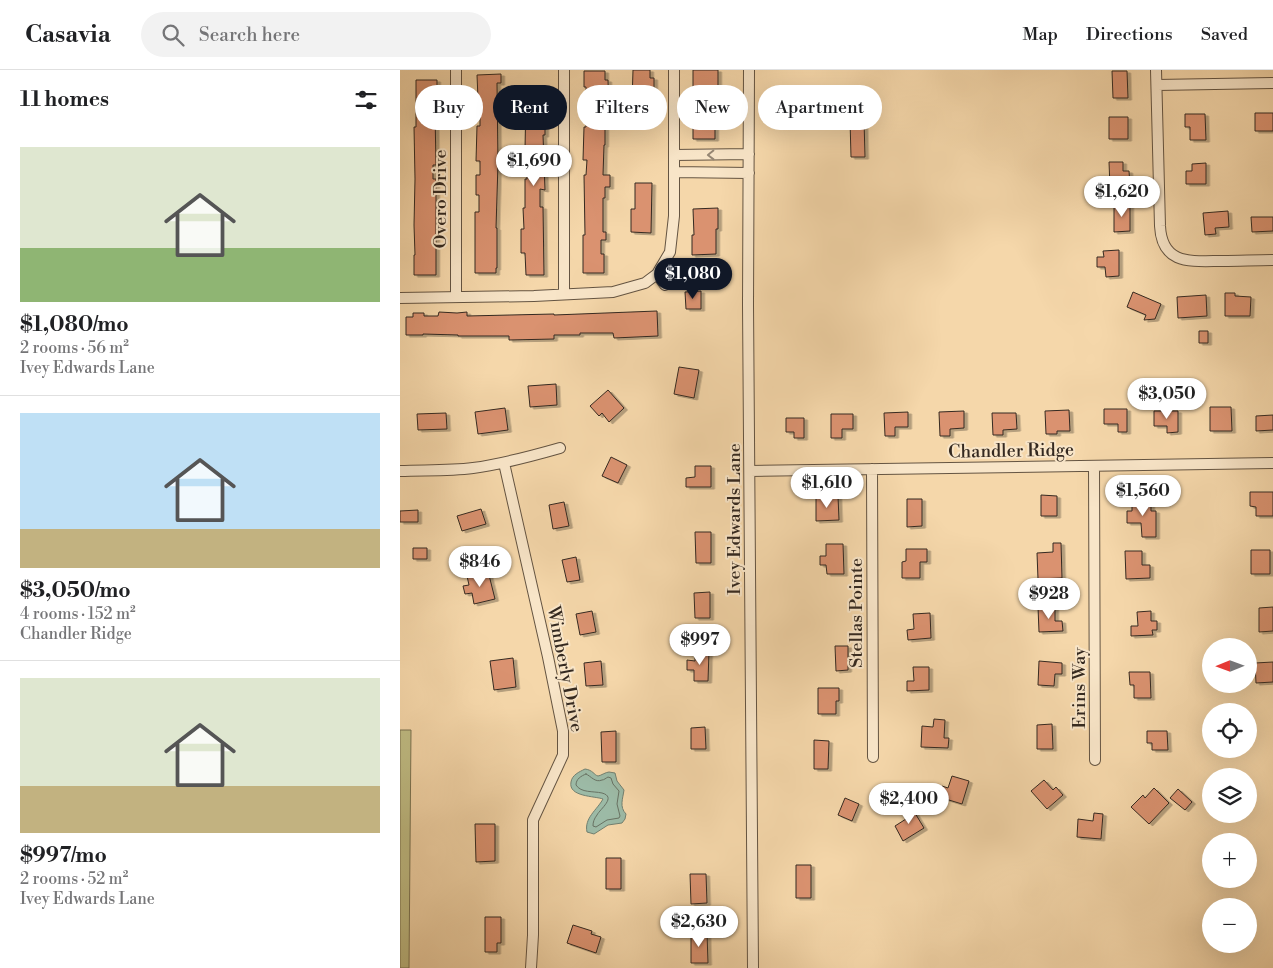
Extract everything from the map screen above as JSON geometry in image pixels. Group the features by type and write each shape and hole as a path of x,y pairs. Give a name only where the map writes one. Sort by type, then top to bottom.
{"street":[{"name":"Overo Drive","path":"456,70 456,297"},
{"path":"564,70 564,294"},
{"path":"400,298 534,296 613,292 645,283 657,274 670,252 674,216 674,70"},
{"name":"Ivey Edwards Lane","path":"749,70 748,305 753,968"},
{"path":"1156,70 1160,235 1165,247 1174,256 1190,261 1273,260"},
{"path":"1157,85 1273,84"},
{"path":"674,155 749,154"},
{"path":"674,172 749,173"},
{"path":"657,274 665,284"},
{"path":"400,471 474,468 504,463 560,448"},
{"name":"Wimberly Drive","path":"504,463 563,732 563,755 533,820 533,935 531,968"},
{"name":"Chandler Ridge","path":"750,471 1273,463"},
{"name":"Erins Way","path":"1094,466 1095,760"},
{"name":"Stellas Pointe","path":"872,469 873,757"}],"shaded area":[{"path":"400,730 411,730 409,968 400,968"}],"water":[{"path":"585,769 598,776 608,772 615,773 617,781 624,790 622,805 626,814 625,819 622,823 608,825 594,834 587,832 587,822 603,799 583,795 574,791 571,787 573,777"}],"building":[{"path":"633,70 650,70 650,78 654,78 654,85 633,85"},
{"path":"693,70 718,70 718,85 693,85"},
{"path":"584,71 605,71 605,80 608,80 608,85 584,85"},
{"path":"1112,71 1127,71 1128,98 1113,98"},
{"path":"501,74 501,83 493,85 493,130 498,130 496,273 475,273 475,212 479,212 479,195 476,195 476,175 480,175 480,161 476,161 477,130 483,130 483,85 477,85 477,75"},
{"path":"416,80 437,80 437,85 416,85"},
{"path":"1255,113 1273,113 1273,131 1255,131"},
{"path":"1185,114 1205,114 1206,140 1190,140 1190,127 1185,127"},
{"path":"1109,117 1128,117 1128,139 1109,139"},
{"path":"414,127 415,130 435,130 436,165 433,165 433,179 436,179 436,275 414,275"},
{"path":"525,130 545,130 545,135 543,135 545,190 540,189 540,207 543,207 544,275 526,275 525,253 521,253 521,229 524,229 525,179 527,179"},
{"path":"584,130 605,130 603,175 610,175 610,187 605,187 605,198 603,198 603,232 606,232 606,240 601,240 601,254 604,254 604,273 583,273 583,235 585,235 584,175 586,175 587,160 583,160"},
{"path":"693,130 715,130 715,139 693,139"},
{"path":"850,130 864,130 865,157 851,157"},
{"path":"1109,162 1123,162 1123,171 1129,171 1130,186 1110,187"},
{"path":"1206,163 1206,184 1186,184 1186,171 1192,171 1192,164"},
{"path":"635,183 652,183 651,233 631,232 631,209 635,209"},
{"path":"1114,205 1130,205 1130,231 1114,232"},
{"path":"718,208 716,254 692,255 692,235 694,235 693,209"},
{"path":"1228,211 1229,227 1215,228 1216,234 1205,235 1203,213"},
{"path":"1251,217 1273,217 1273,231 1252,232"},
{"path":"1119,250 1119,276 1106,277 1105,267 1097,267 1097,257 1104,257 1103,251"},
{"path":"701,291 701,309 686,309 685,292"},
{"path":"1133,292 1161,304 1155,319 1144,320 1146,315 1127,307"},
{"path":"1225,293 1235,293 1235,296 1251,297 1250,316 1225,316"},
{"path":"1206,295 1207,316 1178,318 1177,297"},
{"path":"657,311 658,336 614,338 613,333 580,333 580,335 554,335 554,339 509,340 509,336 406,335 406,317 413,317 413,313 424,313 424,316 438,316 439,312 467,312 467,316"},
{"path":"1199,331 1208,331 1208,343 1199,343"},
{"path":"679,367 699,370 694,398 674,394"},
{"path":"556,384 557,405 530,407 528,386"},
{"path":"608,390 624,408 609,422 602,413 599,416 590,406"},
{"path":"1210,407 1231,407 1232,431 1210,431"},
{"path":"505,408 508,430 478,434 475,412"},
{"path":"1104,409 1127,409 1127,432 1118,432 1118,424 1104,424"},
{"path":"1069,410 1070,431 1057,431 1057,434 1046,434 1045,411"},
{"path":"964,411 964,428 950,429 950,436 940,436 939,412"},
{"path":"1154,411 1178,411 1178,432 1167,433 1167,426 1154,426"},
{"path":"908,412 908,427 895,427 895,436 885,436 884,413"},
{"path":"446,413 447,429 418,430 417,414"},
{"path":"992,413 1016,413 1017,429 1003,430 1003,435 993,435"},
{"path":"831,414 853,414 853,429 842,429 842,438 831,438"},
{"path":"1273,415 1273,430 1256,431 1256,416"},
{"path":"786,418 804,418 804,438 794,438 794,432 786,432"},
{"path":"611,457 627,465 618,483 602,476"},
{"path":"695,466 711,466 711,487 686,487 686,478 695,477"},
{"path":"1250,492 1273,492 1273,516 1256,516 1256,507 1250,506"},
{"path":"1041,495 1057,496 1057,516 1041,516"},
{"path":"838,496 839,520 816,521 816,497"},
{"path":"907,499 922,499 922,526 907,527"},
{"path":"1132,500 1151,500 1151,511 1156,511 1156,537 1142,537 1141,523 1127,523 1127,511 1132,511"},
{"path":"564,502 569,526 553,529 549,505"},
{"path":"481,509 486,524 462,531 457,516"},
{"path":"418,510 418,522 400,522 400,511"},
{"path":"695,532 711,532 711,563 696,563"},
{"path":"1053,543 1061,543 1062,578 1038,579 1037,553 1053,552"},
{"path":"826,544 843,544 844,574 827,574 826,565 820,565 820,556 826,556"},
{"path":"413,548 427,548 427,559 413,559"},
{"path":"906,549 927,549 927,562 920,562 920,578 902,578 902,562 906,561"},
{"path":"1251,550 1270,550 1270,574 1251,574"},
{"path":"1125,551 1142,551 1142,565 1150,565 1150,578 1126,579"},
{"path":"576,557 580,580 567,582 562,560"},
{"path":"488,571 495,599 474,604 472,593 465,594 463,586 469,585 467,576"},
{"path":"710,592 710,618 695,618 694,593"},
{"path":"1038,607 1055,607 1055,621 1062,621 1063,631 1039,632"},
{"path":"1273,607 1273,631 1259,632 1259,608"},
{"path":"592,611 596,632 580,635 576,614"},
{"path":"1151,611 1151,621 1157,621 1157,630 1152,630 1153,635 1131,636 1131,626 1138,626 1137,612"},
{"path":"930,613 931,638 908,640 907,630 914,629 913,614"},
{"path":"835,646 848,646 848,670 836,671"},
{"path":"695,651 709,651 708,681 694,681 694,670 687,670 687,660 695,661"},
{"path":"513,658 516,687 494,690 490,661"},
{"path":"601,661 603,685 586,686 584,663"},
{"path":"1039,661 1062,663 1062,674 1055,674 1054,686 1038,685"},
{"path":"1273,662 1273,682 1258,683 1258,663"},
{"path":"913,667 929,667 929,690 907,691 907,681 914,681"},
{"path":"1129,672 1150,672 1151,698 1134,698 1134,685 1130,685"},
{"path":"818,688 839,688 836,714 818,714"},
{"path":"934,719 945,720 944,738 949,738 948,748 921,747 922,726 933,727"},
{"path":"1052,724 1053,749 1037,749 1037,725"},
{"path":"705,727 706,749 691,749 691,728"},
{"path":"616,731 616,762 602,762 601,732"},
{"path":"1147,731 1167,731 1168,750 1152,750 1152,743 1147,743"},
{"path":"814,740 829,741 828,769 814,769"},
{"path":"952,776 969,781 962,804 939,797 942,786 948,788"},
{"path":"1044,780 1053,790 1056,787 1063,795 1047,809 1031,791"},
{"path":"1154,788 1169,803 1149,824 1131,807 1143,795 1145,798"},
{"path":"1178,789 1192,802 1185,810 1170,798"},
{"path":"845,798 859,804 852,821 838,815"},
{"path":"912,808 924,828 903,841 895,826 906,819 903,813"},
{"path":"1094,813 1103,814 1101,839 1077,837 1078,819 1093,821"},
{"path":"475,824 495,824 495,861 476,862"},
{"path":"606,858 621,858 621,889 606,889"},
{"path":"796,865 811,865 811,898 796,898"},
{"path":"690,874 706,874 707,903 691,904"},
{"path":"485,917 501,917 501,943 497,943 497,952 485,952"},
{"path":"573,925 592,931 591,934 601,937 596,953 567,943"},
{"path":"691,933 707,933 708,963 691,963"}]}
